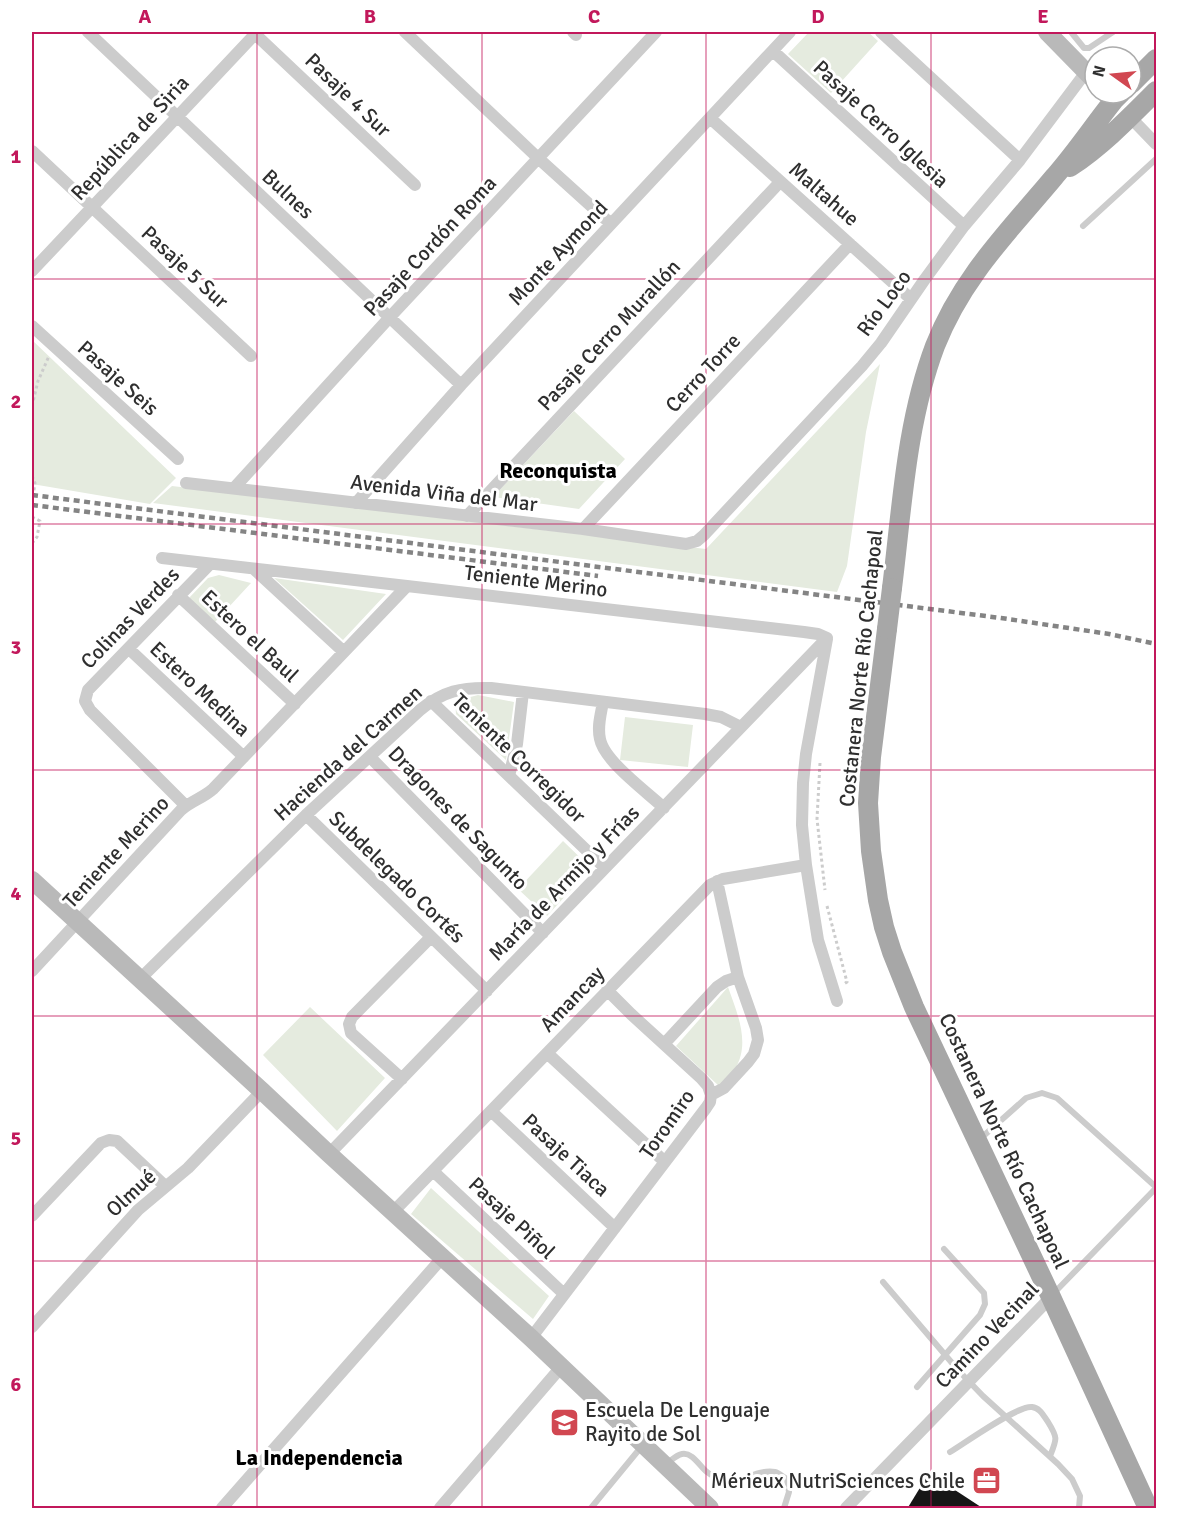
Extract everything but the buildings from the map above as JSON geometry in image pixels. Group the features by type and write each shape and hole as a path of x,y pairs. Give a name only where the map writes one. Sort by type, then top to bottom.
{"main road":[{"path":"1048,32 1083,68"},
{"path":"1143,72 1156,59"},
{"name":"Costanera Norte Río Cachapoal","path":"1055,176 1086,157 1156,91"},
{"name":"Costanera Norte Río Cachapoal","path":"1107,105 1055,176 995,245 956,302 936,345 921,389 909,448 869,780 869,826 878,900 892,952 906,987 1148,1509"},
{"path":"1121,105 1130,117"},
{"path":"32,880 562,1366 710,1509"}],"street":[{"name":"Bulnes","path":"88,32 461,385"},
{"name":"República de Siria","path":"32,271 255,32"},
{"name":"Pasaje 4 Sur","path":"255,32 415,185"},
{"path":"405,32 611,224"},
{"name":"Pasaje Cordón Roma","path":"234,488 656,32"},
{"name":"Monte Aymond","path":"356,503 461,385 790,32"},
{"path":"881,32 1020,160"},
{"name":"Pasaje Cerro Iglesia","path":"772,51 964,226"},
{"name":"Río Loco","path":"697,541 862,366 881,343 964,226 1083,85"},
{"path":"1130,117 1156,144"},
{"name":"Maltahue","path":"710,118 911,299"},
{"name":"Pasaje 5 Sur","path":"32,151 251,356"},
{"name":"Pasaje Cerro Murallón","path":"467,516 780,182"},
{"name":"Cerro Torre","path":"583,529 850,243"},
{"name":"Pasaje Seis","path":"32,326 178,459"},
{"name":"Avenida Viña del Mar","path":"186,483 583,529 686,544 697,541"},
{"path":"162,558 407,586"},
{"name":"Colinas Verdes","path":"186,806 90,710 85,701 88,690 210,564"},
{"path":"254,569 344,652"},
{"name":"Teniente Merino","path":"32,971 186,806 207,795 407,586 804,632 827,638"},
{"name":"Estero el Baul","path":"178,595 295,704"},
{"path":"827,638 806,754 802,825 818,940 835,995"},
{"name":"María de Armijo y Frías","path":"329,1154 827,638"},
{"name":"Estero Medina","path":"129,649 244,757"},
{"name":"Hacienda del Carmen","path":"140,979 306,815 431,701 448,693 467,688 491,688 713,715 731,721 741,728"},
{"path":"509,776 517,744 523,692"},
{"name":"Teniente Corregidor","path":"431,701 605,868"},
{"path":"603,702 598,727 600,742 609,758 664,808"},
{"name":"Dragones de Sagunto","path":"370,757 543,933"},
{"name":"Subdelegado Cortés","path":"306,815 487,991"},
{"name":"Amancay","path":"393,1212 704,890 717,881 732,877 806,866"},
{"name":"Toromiro","path":"531,1338 706,1108 711,1095 724,1088 754,1054 758,1040 756,1028 738,977 717,881"},
{"path":"402,1079 351,1033 349,1024 352,1017 431,937"},
{"path":"664,1044 717,987 738,977"},
{"path":"608,990 701,1078 708,1086 711,1095"},
{"path":"547,1053 665,1162"},
{"name":"Olmué","path":"32,1327 138,1210 208,1148 262,1091"},
{"name":"Pasaje Tiaca","path":"491,1111 615,1228"},
{"path":"32,1216 101,1143 109,1140 117,1141 165,1186"},
{"name":"Pasaje Piñol","path":"433,1171 564,1294"},
{"path":"222,1509 443,1257"},
{"name":"Camino Vecinal","path":"846,1509 1051,1297"},
{"path":"440,1509 562,1366"}],"lane":[{"path":"1071,32 1087,48 1113,32"},
{"path":"1083,226 1156,159"},
{"path":"978,1141 1026,1098 1042,1093 1057,1098 1156,1188"},
{"name":"Camino Vecinal","path":"1051,1297 1156,1188"},
{"path":"917,1388 980,1315 985,1304 984,1293 944,1249"},
{"path":"883,1282 969,1382 1072,1479 1080,1496 1079,1509"},
{"path":"951,1452 1006,1417 1027,1407 1039,1409 1055,1434 1056,1439 1050,1456"},
{"path":"593,1508 644,1445"},
{"path":"665,1465 680,1454 685,1454 690,1455 715,1477 727,1480 739,1480 763,1472 776,1472 787,1479 789,1492 784,1509"}],"path":[{"path":"32,406 38,381 53,346"},
{"path":"32,476 35,483 32,502"},
{"path":"32,518 40,521 37,537 32,543"},
{"path":"820,754 817,819 825,893"},
{"path":"826,903 847,982 835,995"}],"shaded area":[{"path":"809,32 868,32 878,41 831,93 788,54"},
{"path":"32,340 176,478 150,504 32,484"},
{"path":"880,364 866,432 847,566 837,592 153,503 172,486 706,549"},
{"path":"574,411 625,459 579,509 493,497"},
{"path":"219,575 251,583 215,622 189,598 208,578"},
{"path":"274,578 386,594 343,640"},
{"path":"478,695 514,702 506,760 456,714 455,701"},
{"path":"625,717 693,725 688,767 620,760"},
{"path":"563,841 591,868 547,916 518,889"},
{"path":"728,987 741,1028 742,1049 735,1069 719,1086 676,1046"},
{"path":"310,1007 385,1078 337,1131 263,1055"},
{"path":"431,1188 549,1296 533,1319 411,1214"}],"railway":[{"path":"32,495 1001,618 1109,634 1156,644"},
{"path":"32,505 598,576"}],"place":[{"name":"Escuela De Lenguaje Rayito de Sol","path":"564,1422"},
{"name":"Mérieux NutriSciences Chile","path":"986,1481"}],"district":[{"name":"Reconquista","path":"558,470"},
{"name":"La Independencia","path":"319,1457"}]}
